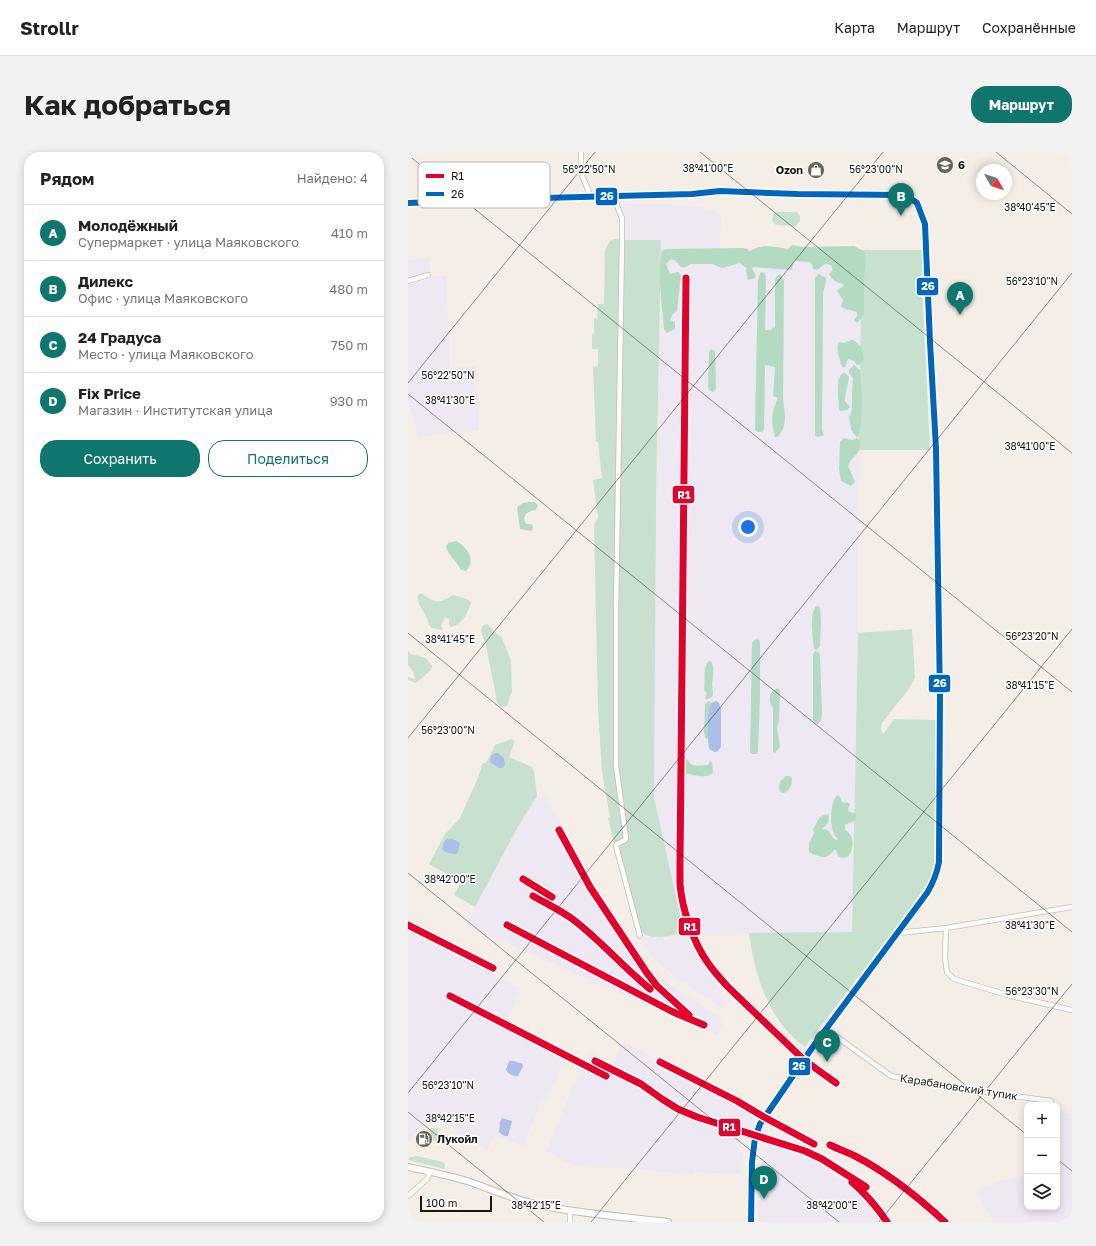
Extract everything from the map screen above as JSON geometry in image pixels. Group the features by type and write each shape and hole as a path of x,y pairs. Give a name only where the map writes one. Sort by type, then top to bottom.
{"street":[{"path":"581,152 581,173 590,197"},
{"path":"550,198 692,194 720,191 797,194 902,195 918,203 925,224 936,448 940,696 939,862 932,885 826,1029 760,1124 755,1138 752,1162 750,1222"},
{"path":"615,196 622,218 616,618 616,766 626,838 616,846 640,936"},
{"path":"408,203 418,203"},
{"path":"408,281 428,275"},
{"path":"898,933 946,928 1072,907"},
{"path":"946,928 945,957 947,972 954,979 1011,996 1072,1010"},
{"name":"Карабановский тупик","path":"826,1029 891,1076 942,1086 1051,1101"},
{"path":"408,1167 473,1183 512,1198 539,1205 668,1222"},
{"path":"408,1196 427,1178 430,1172"},
{"path":"570,1210 570,1222"}],"shaded area":[{"path":"623,204 669,204 701,207 721,214 720,248 862,250 858,633 852,932 690,935 726,1002 721,1008 662,966 641,941 643,934 645,936 655,938 684,933 654,798 660,240 628,240 625,238"},
{"path":"430,258 430,277 446,276 450,368 476,366 479,430 419,437 408,400 408,260"},
{"path":"537,796 546,797 614,920 630,945 651,969 674,988 720,1018 722,1026 718,1036 466,925 519,825"},
{"path":"408,931 521,989 507,1021 566,1052 568,1051 547,1100 541,1102 523,1146 494,1134 488,1150 446,1124 426,1119 408,1143"},
{"path":"624,1042 650,1056 649,1059 756,1116 751,1131 743,1129 738,1151 743,1152 740,1174 694,1172 693,1175 625,1168 572,1165 547,1151 589,1052 612,1064"},
{"path":"1060,1111 1072,1114 1072,1222 994,1222 976,1193 984,1187 1024,1176 1024,1210 1060,1210"},
{"path":"768,1142 798,1152 830,1167 829,1172 851,1185 862,1195 871,1204 884,1222 758,1222 759,1174"}],"green space":[{"path":"776,212 797,212 800,216 800,221 794,226 776,225 772,219"},
{"path":"614,239 661,240 656,501 654,798 684,933 660,937 649,936 640,930 619,849 614,843 608,818 610,817 602,772 598,708 594,525 598,517 593,480 602,478 598,442 596,442 593,367 598,366 598,349 592,349 592,334 594,333 594,318 597,318 598,304 604,304 605,250 610,241"},
{"path":"792,245 802,247 854,246 864,251 866,259 864,277 864,314 857,323 854,320 857,316 857,312 845,309 841,306 843,300 837,291 844,284 835,281 829,274 833,270 831,265 825,264 817,270 813,269 810,262 794,261 792,269 790,270 753,267 752,269 756,275 755,278 748,280 746,268 740,263 722,268 712,264 691,264 686,267 681,267 676,261 671,259 666,264 670,274 678,272 681,275 677,311 672,315 670,320 675,322 675,329 667,333 664,329 660,280 662,251 666,249 742,248 748,249 749,252 757,247 788,249"},
{"path":"862,250 922,250 923,306 930,450 859,450"},
{"path":"760,273 765,273 766,280 765,330 770,330 775,327 776,277 780,274 784,281 783,399 785,420 783,429 777,437 775,437 772,422 774,408 778,398 773,396 775,367 765,365 764,429 762,432 755,430 758,280"},
{"path":"819,274 826,278 826,281 823,293 822,430 824,435 818,437 815,436 815,278"},
{"path":"854,340 862,348 864,359 857,365 854,361 848,359 845,367 842,367 838,351 839,342 844,343"},
{"path":"711,349 715,351 716,389 713,392 708,388 709,352"},
{"path":"854,365 860,370 862,395 860,428 859,436 857,437 851,429 849,417 852,410 853,378 849,373 849,370"},
{"path":"843,373 849,377 845,401 850,407 847,410 840,411 838,384"},
{"path":"844,438 852,440 857,438 860,440 860,449 848,466 855,482 851,486 841,481 839,469 840,442"},
{"path":"534,502 538,505 536,510 528,512 524,518 526,524 531,524 533,526 532,531 520,529 517,507 523,503"},
{"path":"456,541 467,550 471,558 471,563 466,571 461,570 447,550 446,546 448,543"},
{"path":"421,593 437,602 453,595 469,600 471,603 466,615 459,624 451,627 449,625 449,619 445,618 441,625 443,629 441,630 432,628 429,625 427,618 419,604 417,596"},
{"path":"816,606 820,607 820,646 818,649 814,649 812,627 813,615"},
{"path":"487,624 502,638 511,660 512,691 507,706 500,707 497,702 486,645 481,631 482,626"},
{"path":"912,629 915,678 908,690 882,723 881,729 883,734 894,719 936,720 934,867 930,880 805,1047 781,1024 765,996 755,965 749,933 852,932 858,633"},
{"path":"756,639 759,640 760,643 760,698 758,752 757,754 752,754 750,752 752,643"},
{"path":"408,651 411,654 426,658 432,666 431,670 416,683 408,680 408,677 415,679 414,673 408,665"},
{"path":"815,651 819,652 820,657 822,713 821,720 818,724 813,721 813,654"},
{"path":"709,661 711,661 713,669 713,695 711,698 707,699 705,698 707,694 704,690 706,667"},
{"path":"778,688 780,691 779,721 777,727 780,747 775,753 773,752 773,708 770,702 770,696 772,691"},
{"path":"709,701 711,708 708,739 705,738 704,732 705,704"},
{"path":"511,739 515,741 509,757 532,767 534,771 537,796 519,825 475,907 454,895 461,882 429,864 445,834 460,818 483,763 486,763 495,745"},
{"path":"684,756 694,765 708,765 710,761 712,762 713,773 703,776 684,773 682,760"},
{"path":"786,776 792,778 792,781 789,789 784,793 780,792 779,787 780,782"},
{"path":"837,795 840,797 842,802 847,802 850,804 848,809 849,812 856,813 855,820 845,825 845,830 851,835 852,846 848,857 842,858 838,856 836,850 834,850 828,856 823,857 809,852 809,843 814,833 813,829 820,817 826,814 829,815 828,823 822,829 828,830 833,838 838,839 834,834 831,819 832,806"},
{"path":"432,1128 441,1129 436,1131 448,1143 451,1139 452,1143 451,1144 431,1140 423,1131"},
{"path":"416,1156 443,1162 445,1167 444,1169 408,1160 409,1158"}],"water":[{"path":"716,701 719,703 721,709 721,747 715,752 709,749 708,726 711,703"},
{"path":"498,753 504,758 505,765 502,768 499,768 490,762 491,756"},
{"path":"447,839 453,839 460,843 456,854 449,853 442,849 444,842"},
{"path":"509,1061 523,1064 518,1076 511,1075 506,1070"},
{"path":"502,1118 512,1121 508,1136 504,1136 499,1132"}],"transit line":[{"name":"26","path":"550,198 692,194 720,191 797,194 902,195 917,203 925,224 936,448 940,697 939,862 927,893 812,1048 760,1124 755,1138 752,1162 751,1222"},
{"name":"26","path":"408,203 418,203"},
{"name":"R1","path":"686,278 680,862 681,894 693,935 710,966 728,987 804,1060 836,1083"},
{"name":"R1","path":"559,830 590,887 647,973 657,986 689,1015"},
{"name":"R1","path":"523,879 552,897"},
{"name":"R1","path":"533,896 575,921 650,989"},
{"name":"R1","path":"408,925 493,968"},
{"name":"R1","path":"507,925 673,1012 704,1025"},
{"name":"R1","path":"450,996 606,1076"},
{"name":"R1","path":"595,1061 641,1084 678,1109 697,1117 805,1151 822,1159 866,1187"},
{"name":"R1","path":"660,1062 737,1101 814,1144"},
{"name":"R1","path":"830,1145 855,1156 891,1178 945,1222"},
{"name":"R1","path":"852,1182 871,1201 887,1222"}],"place":[{"name":"6","path":"945,165"},
{"name":"Ozon","path":"816,170"},
{"name":"Дилекс","path":"901,216"},
{"name":"Молодёжный","path":"960,315"},
{"name":"24 Градуса","path":"827,1062"},
{"name":"Лукойл","path":"424,1139"},
{"name":"Fix Price","path":"764,1199"}]}
